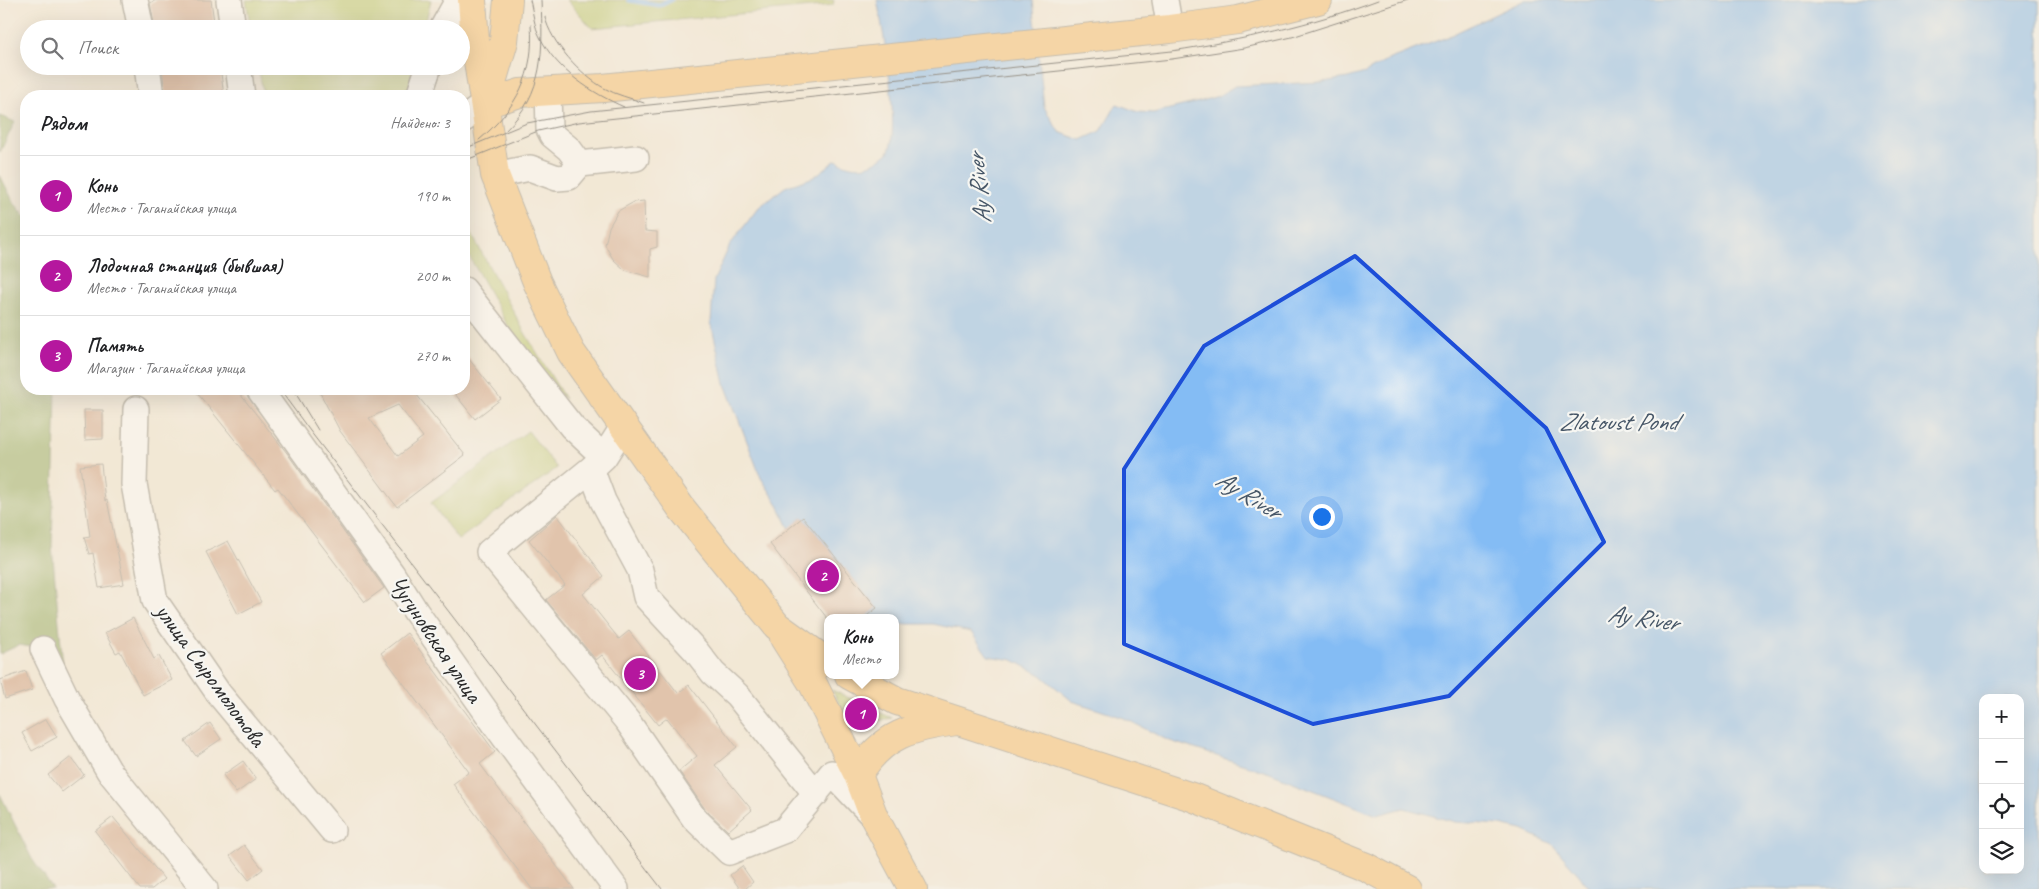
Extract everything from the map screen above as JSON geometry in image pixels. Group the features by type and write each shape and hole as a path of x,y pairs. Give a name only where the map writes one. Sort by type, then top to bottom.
{"main road":[{"path":"472,0 475,41 474,111 495,175 537,282 571,352 682,510 777,626 813,684 858,775 874,817 913,889"},
{"path":"474,111 504,41 508,0"},
{"path":"474,111 520,93 856,63 1170,30 1238,20 1314,2"},
{"path":"777,626 824,660"},
{"path":"856,679 897,701 1192,797 1366,867 1406,889"},
{"path":"858,775 869,756 896,736 930,725 960,721"}],"street":[{"path":"135,0 139,20"},
{"path":"229,0 232,20"},
{"path":"447,20 458,0"},
{"path":"1165,0 1170,30"},
{"path":"148,75 150,90"},
{"path":"239,75 241,90"},
{"path":"421,90 426,75"},
{"path":"548,91 549,129 552,135 569,149 580,164"},
{"path":"495,175 530,168 557,178 569,177 580,164 636,158"},
{"path":"470,298 572,426 597,463 604,502 640,570 646,597 713,672 737,695 816,794"},
{"name":"Чугуновская улица","path":"263,395 392,574 496,727 616,889"},
{"name":"улица Сыромолотова","path":"136,409 134,484 154,601 219,694 332,830"},
{"path":"623,427 597,463 489,552 628,722 694,818 729,852 785,830 832,773 852,791 874,817"},
{"path":"43,649 67,699 109,771 205,889"}],"highlighted area":[{"path":"1355,256 1546,428 1604,542 1449,696 1313,724 1124,644 1124,469 1204,346"}],"green space":[{"path":"246,0 431,0 426,20 249,20"},
{"path":"567,0 834,0 833,5 592,28"},
{"path":"260,75 412,75 408,90 263,90"},
{"path":"0,116 15,122 0,152"},
{"path":"0,175 13,201 20,210 20,395 56,395 52,547 65,688 43,649 19,645 0,654"},
{"path":"470,231 525,333 565,399 534,373 470,258"},
{"path":"528,431 557,468 458,540 431,503"},
{"path":"832,690 892,718 851,726"},
{"path":"0,794 32,859 53,889 0,889"}],"water":[{"name":"Zlatoust Pond","path":"877,0 1033,0 1044,107 1059,132 1081,140 1101,131 1117,104 1138,112 1153,113 1218,96 1235,86 1323,82 1348,78 1365,73 1390,59 1447,37 1525,0 2039,0 2039,889 1591,889 1552,844 1522,830 1500,825 1455,822 1404,808 1377,815 1270,773 1167,740 1124,718 1072,701 1041,675 1013,660 988,656 971,632 933,624 899,624 899,614 869,614 877,608 803,517 790,529 776,501 761,478 725,384 711,322 714,280 730,245 758,208 785,187 814,177 836,160 847,165 862,167 879,160 888,153 892,141 893,123 890,78"}],"building":[{"path":"156,0 211,0 214,20 153,20 150,3"},
{"path":"163,75 221,75 223,90 164,90"},
{"path":"644,201 645,231 657,232 657,247 650,249 650,277 625,270 613,259 605,245 609,227 618,211 634,202"},
{"path":"470,360 501,399 475,419 456,395 470,395"},
{"path":"199,395 241,395 287,453 384,588 365,602 278,488 275,490"},
{"path":"321,395 417,395 465,455 397,507 340,431","holes":["398,405 423,437 398,456 369,418"]},
{"path":"84,410 103,410 103,439 85,440"},
{"path":"101,464 105,501 107,500 124,584 99,588 93,553 89,554 84,537 90,536 80,466"},
{"path":"557,515 604,576 583,594 619,639 629,631 678,693 689,685 737,747 715,765 752,810 728,831 705,809 679,771 697,756 667,718 658,725 602,655 596,660 546,600 565,585 529,540"},
{"path":"803,517 877,608 869,614 824,614 770,544"},
{"path":"228,541 261,602 238,614 206,552"},
{"path":"133,618 154,659 159,656 172,680 143,695 120,651 116,653 105,633"},
{"path":"407,633 495,752 480,764 574,889 532,889 453,784 469,772 381,653"},
{"path":"26,671 32,690 5,699 0,680"},
{"path":"46,719 57,737 32,751 22,733"},
{"path":"210,723 221,739 196,756 185,741"},
{"path":"71,757 84,775 62,792 48,775"},
{"path":"243,761 256,779 236,793 223,775"},
{"path":"113,817 164,879 152,889 140,889 95,831"},
{"path":"244,845 263,869 249,880 230,856"},
{"path":"742,866 753,882 745,889 740,889 730,875"}],"waterway":[{"path":"629,0 659,5 671,0"}],"tram line":[{"path":"530,0 538,33 555,60 576,79 600,95 624,107"},
{"path":"506,130 519,116 535,86 541,54 541,0"},
{"path":"470,147 527,123 591,111 1172,51 1276,31 1328,17 1378,0"},
{"path":"470,159 538,131 579,122 1172,59 1244,48 1292,37 1408,0"},
{"path":"545,17 548,27 560,47 577,67 595,83 619,95 644,103"},
{"path":"479,140 504,115 521,89 530,59 531,25"},
{"path":"284,395 662,889"},
{"path":"297,395 318,430"}],"place":[{"name":"Лодочная станция (бывшая)","path":"823,576"},
{"name":"Память","path":"640,674"},
{"name":"Конь","path":"861,714"}],"water label":[{"name":"Ay River","path":"978,189"},
{"name":"Ay River","path":"1249,494"},
{"name":"Ay River","path":"1643,617"}]}
